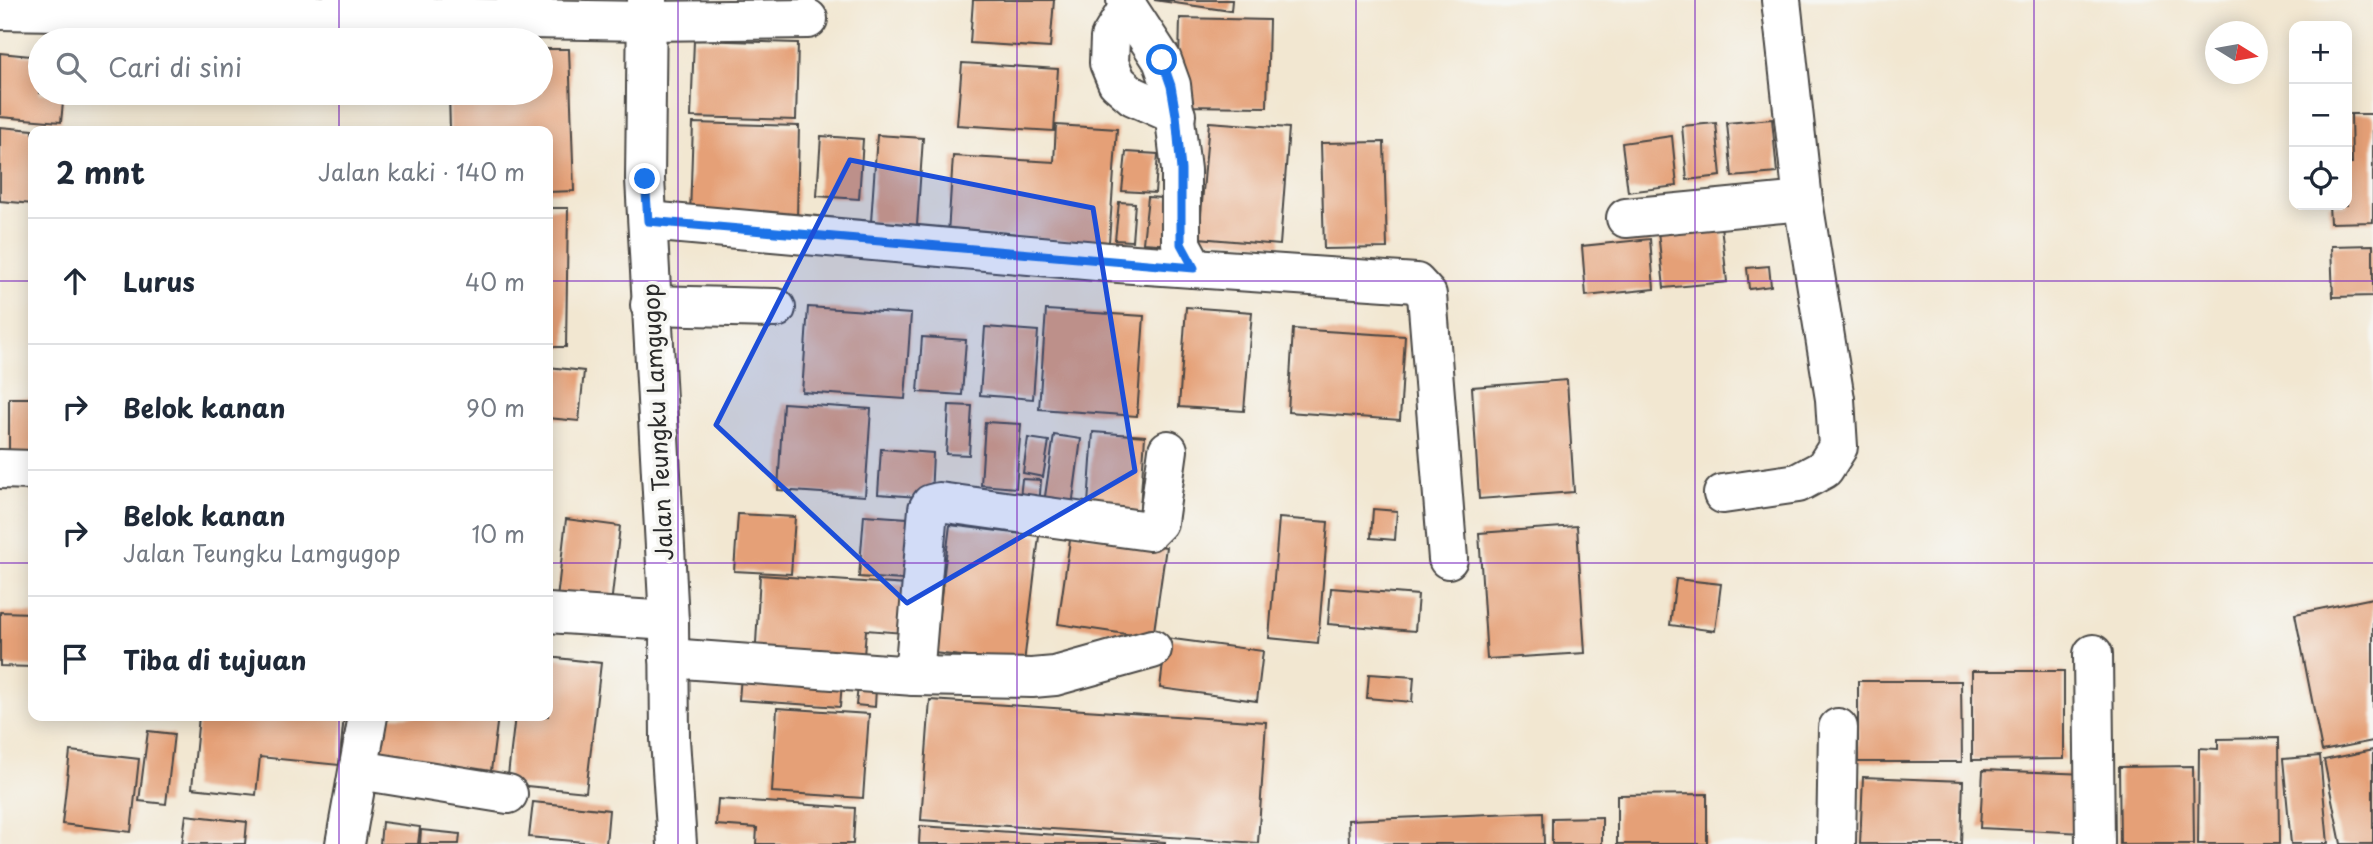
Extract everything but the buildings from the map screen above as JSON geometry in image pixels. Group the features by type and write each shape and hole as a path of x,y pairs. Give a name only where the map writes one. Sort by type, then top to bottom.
{"street":[{"path":"1723,494 1798,483 1824,469 1838,447 1835,399 1803,201 1781,0"},
{"path":"1127,4 1162,60 1171,86 1181,170 1181,244 1194,268"},
{"path":"0,10 647,11 808,19"},
{"name":"Jalan Teungku Lamgugop","path":"647,11 645,179 677,844"},
{"path":"1626,218 1803,201"},
{"path":"648,221 1194,268 1416,283 1427,295 1448,559"},
{"path":"650,305 776,308"},
{"path":"914,676 928,509 931,504 939,502 1149,531 1158,522 1168,450"},
{"path":"0,470 28,470"},
{"path":"553,614 669,639 914,676 1055,676 1152,649"},
{"path":"2093,654 2095,844"},
{"path":"345,844 367,721"},
{"path":"1836,844 1838,728"},
{"path":"359,770 508,794"}],"highlighted area":[{"path":"850,160 1093,208 1135,471 907,603 716,425"}],"route":[{"path":"645,179 648,221 1194,268 1181,244 1181,170 1176,115 1171,86 1162,60"}]}
